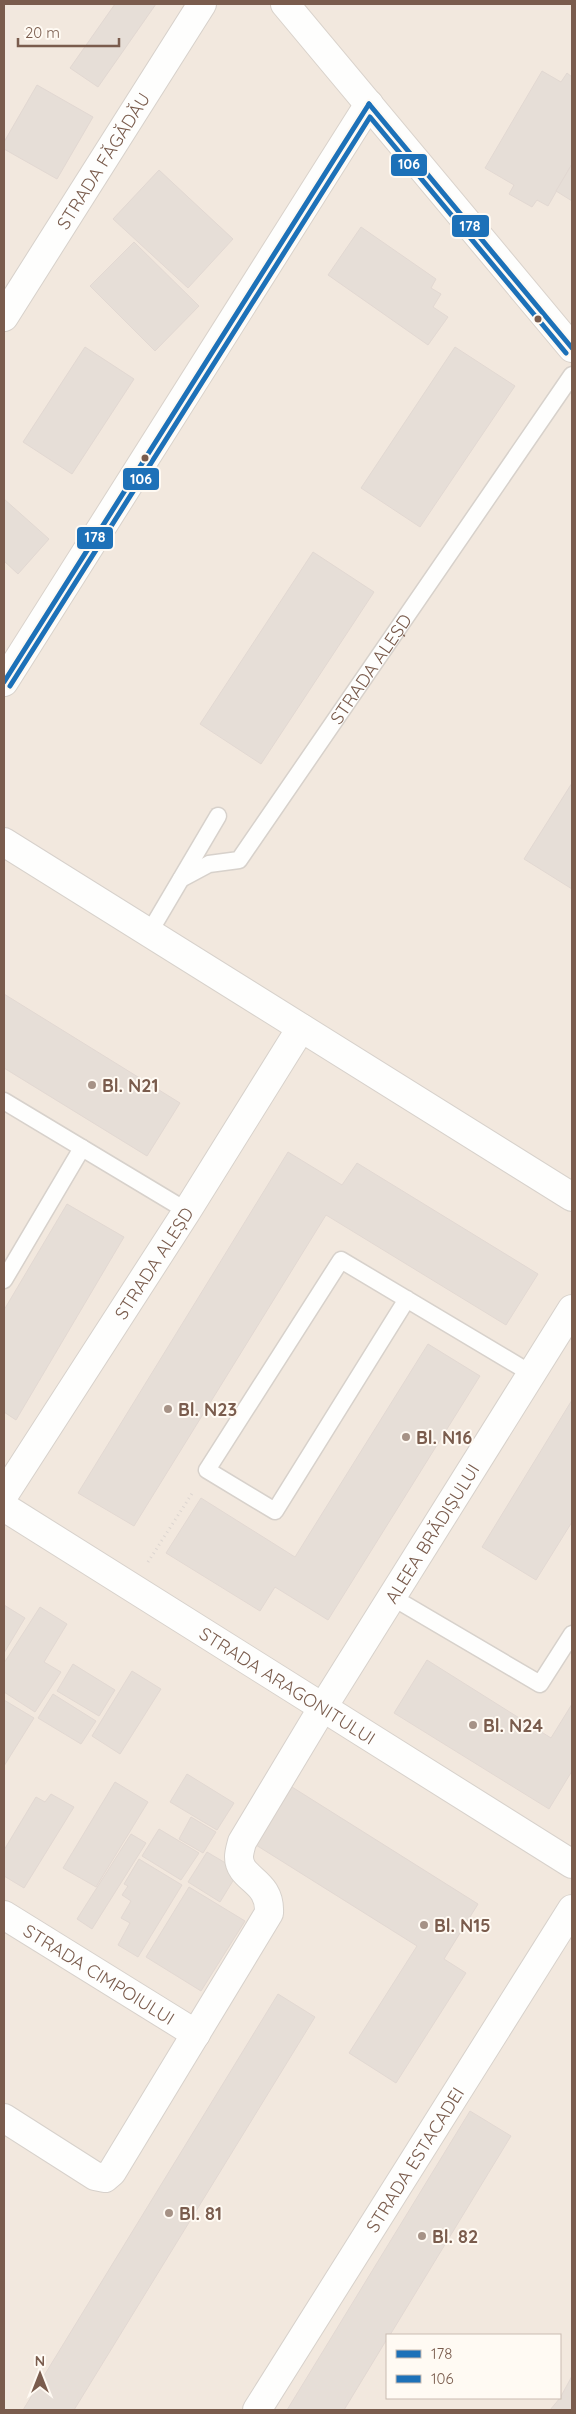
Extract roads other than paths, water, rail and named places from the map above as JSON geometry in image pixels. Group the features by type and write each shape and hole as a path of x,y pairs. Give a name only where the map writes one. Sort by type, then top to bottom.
{"street":[{"name":"STRADA FĂGĂDĂU","path":"4,317 202,4"},
{"path":"285,4 572,348"},
{"path":"4,682 369,104"},
{"path":"4,842 572,1197"},
{"name":"STRADA ALEȘD","path":"4,1495 187,1211 301,1028"},
{"name":"ALEEA BRĂDIȘULUI","path":"4,2118 95,2176 105,2178 112,2172 269,1913 270,1901 266,1891 245,1873 239,1858 242,1842 323,1707 572,1309"},
{"name":"STRADA ARAGONITULUI","path":"4,1507 572,1864"},
{"name":"STRADA ESTACADEI","path":"257,2410 572,1909"},
{"name":"STRADA CIMPOIULUI","path":"4,1915 196,2034"}],"lane":[{"name":"STRADA ALEȘD","path":"181,879 209,864 239,860 572,375"},
{"path":"149,933 218,816"},
{"path":"4,1101 187,1211"},
{"path":"4,1280 82,1148"},
{"path":"407,1298 275,1511 207,1470 341,1260 407,1298 532,1374"},
{"path":"392,1597 540,1684 572,1634"}],"place":[{"name":"Bl. N21","path":"92,1085"},
{"name":"Bl. N23","path":"168,1409"},
{"name":"Bl. N16","path":"406,1437"},
{"name":"Bl. N24","path":"473,1725"},
{"name":"Bl. N15","path":"424,1925"},
{"name":"Bl. 81","path":"169,2213"},
{"name":"Bl. 82","path":"422,2236"}]}
